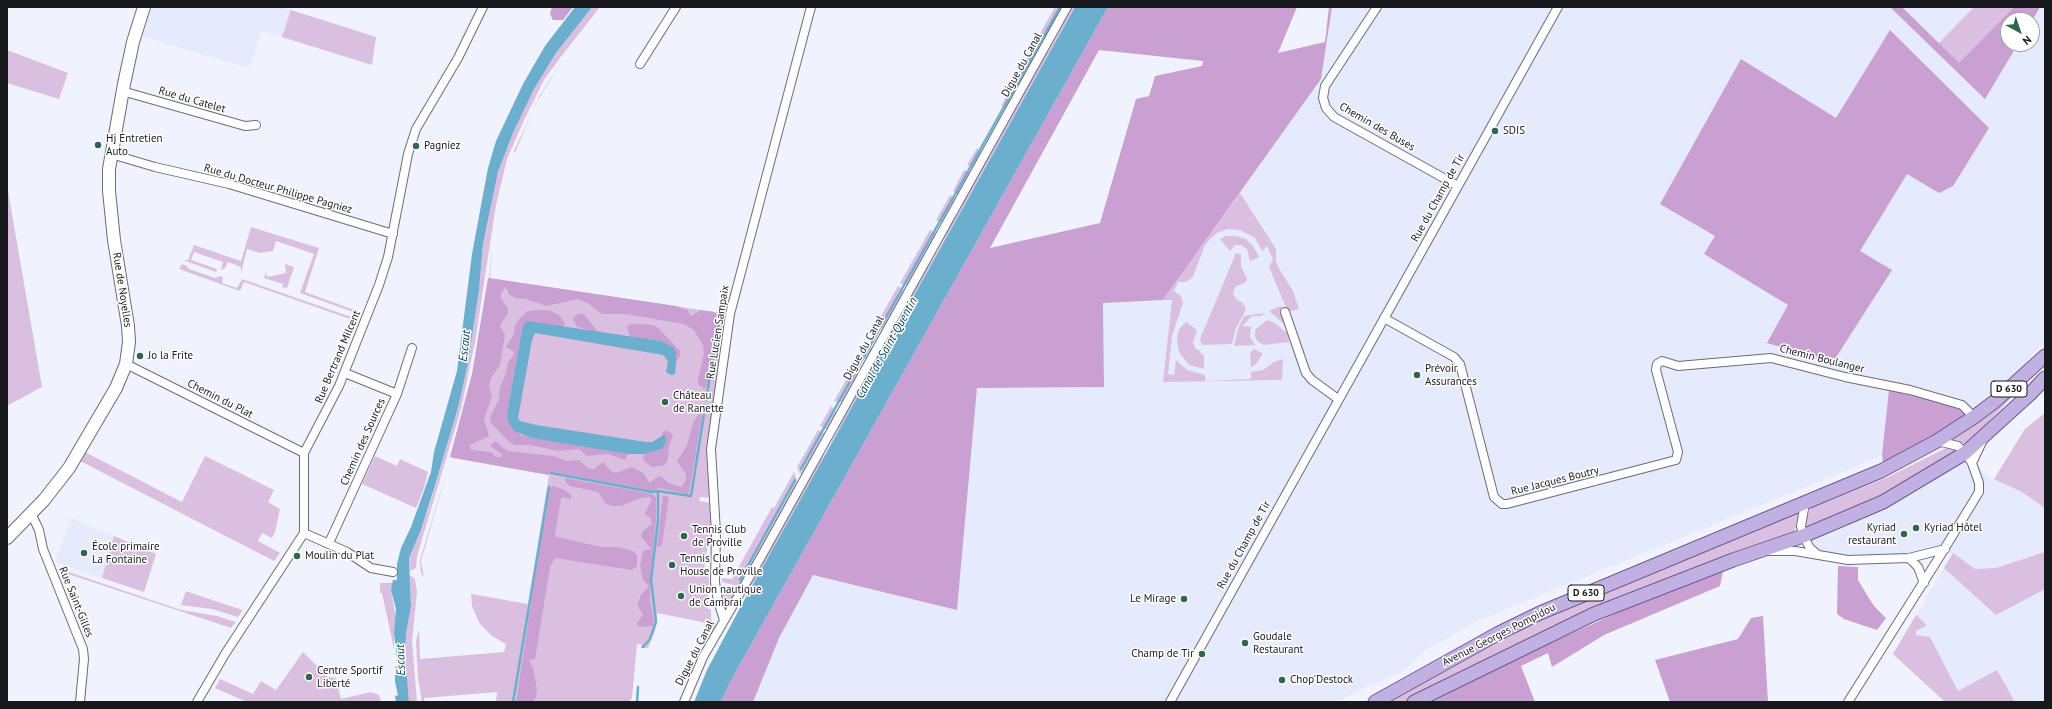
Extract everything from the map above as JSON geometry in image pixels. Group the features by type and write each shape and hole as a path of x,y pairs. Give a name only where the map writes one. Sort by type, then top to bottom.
{"main road":[{"name":"Avenue Georges Pompidou","path":"1375,702 1499,633 1540,613 1881,471 1937,441 1974,417 1994,402 2044,357"},
{"path":"1984,438 2001,412 2038,374 2044,357"},
{"name":"Avenue Georges Pompidou","path":"1414,702 1594,614 1681,579 1803,536 1883,502 1968,458 1984,438 2045,378"}],"street":[{"name":"Rue de Noyelles","path":"7,538 31,513 72,463 119,384 126,364 128,329 115,245 109,191 111,154 122,91 133,42 144,7"},
{"name":"Rue Bertrand Milcent","path":"304,533 304,453 345,373 382,276 393,234 406,163 416,129 458,58 483,7"},
{"path":"640,64 676,7"},
{"name":"Rue Lucien Sampaix","path":"724,620 715,587 716,533 711,449 730,314 811,7"},
{"name":"Digue du Canal","path":"684,702 699,664 761,557 1067,7"},
{"name":"Chemin des Buses","path":"1377,7 1325,86 1323,98 1326,108 1334,117 1458,186"},
{"name":"Rue du Champ de Tir","path":"1170,702 1558,7"},
{"name":"Rue du Catelet","path":"122,91 244,126 256,126"},
{"name":"Rue du Docteur Philippe Pagniez","path":"111,154 190,176 229,184 393,234"},
{"path":"1285,312 1306,372 1312,380 1338,399"},
{"name":"Rue Jacques Boutry","path":"1384,318 1454,357 1460,364 1494,497 1502,504 1507,504 1676,460 1678,452 1656,374 1657,364"},
{"name":"Chemin des Sources","path":"329,543 397,394 412,348"},
{"name":"Chemin Boulanger","path":"1657,364 1662,361 1678,366 1771,358 1845,377 1910,390 1962,404 1974,417"},
{"name":"Chemin du Plat","path":"126,364 304,453"},
{"path":"345,373 397,394"},
{"path":"1848,702 1976,499 1979,488 1968,458 1958,446 1937,441"},
{"path":"1805,503 1801,526 1803,536 1810,548 1817,554"},
{"name":"Rue Saint-Gilles","path":"31,513 39,530 43,550 83,649 84,659 80,702"},
{"path":"197,702 222,659 304,533 350,553 371,568 393,572"},
{"path":"1761,551 1795,551 1848,560 1909,558 1945,549"},
{"path":"1909,558 1918,567 1924,583"}],"shaded area":[{"path":"151,7 280,7 376,37 372,65 262,31 249,68 143,37"},
{"path":"552,7 573,7 563,20 553,20 550,14"},
{"path":"592,7 600,7 544,80 507,159 496,205 475,342 461,409 417,556 416,568 410,571 409,558 429,507 458,408 468,363 479,290 483,244 498,172 513,133 534,89 556,53"},
{"path":"1055,7 1064,7 1043,40 1038,37"},
{"path":"1070,7 1075,7 746,597 747,588 820,456 823,458 839,428 837,425 927,263 930,264 945,238 943,235 1046,51 1049,50"},
{"path":"1108,7 1297,7 1278,53 1325,42 1329,7 1332,7 1321,79 1163,300 1103,303 1104,387 977,388 957,610 813,575 779,638 753,702 721,702 730,682","holes":["1099,50 1203,61 1202,66 1155,76 1149,96 1136,99 1100,223 990,248"]},
{"path":"1332,7 1974,7 1938,44 1959,63 2000,21 2000,52 2040,52 2040,12 2009,12 2014,7 2045,7 2045,341 2024,365 1980,402 1923,439 1477,621 1427,649 1401,673 1357,691 1337,702 742,702 813,575 957,609 977,388 1104,387 1103,303 1163,300 1321,79"},
{"path":"1890,7 1902,7 1959,63 2000,21 2000,52 2013,52 1985,99"},
{"path":"1974,7 2014,7 2009,12 2000,12 2000,22 1959,64 1938,44"},
{"path":"2014,7 2040,7 2037,12 2009,12"},
{"path":"291,10 376,37 372,65 282,37"},
{"path":"1890,30 1989,128 1953,186 1939,193 1907,174 1860,251 1892,270 1833,362 1767,343 1788,305 1704,254 1715,236 1660,204 1741,59 1836,118"},
{"path":"1035,42 1041,47 1008,108 1001,106"},
{"path":"7,50 68,73 59,99 7,83"},
{"path":"532,114 515,152 514,152"},
{"path":"977,148 982,153 974,168 967,165"},
{"path":"964,170 971,174 960,195 953,191"},
{"path":"7,185 42,387 7,406"},
{"path":"1240,193 1276,249 1276,261 1278,267 1293,291 1299,309 1288,312 1269,267 1273,259 1267,246 1262,251 1255,238 1240,230 1228,229 1217,233 1204,247 1193,277 1186,282 1178,282 1174,291 1181,296 1183,303 1172,336 1168,374 1174,375 1176,360 1187,370 1205,375 1205,381 1251,379 1251,372 1263,370 1274,362 1283,359 1282,380 1163,382 1172,300 1163,300"},
{"path":"950,195 956,199 942,223 936,220"},
{"path":"251,227 319,248 305,292 357,311 356,313 300,293 314,254 276,241 273,251 260,253 247,249 241,273 241,267 228,262 225,268 221,270 223,262 194,252 191,260 217,269 216,272 183,260 188,260 194,245 241,261"},
{"path":"930,230 935,233 936,236 909,285 900,283"},
{"path":"1226,236 1235,236 1246,239 1253,246 1259,257 1250,261 1247,249 1241,245 1235,245 1230,251 1220,239"},
{"path":"492,246 490,278 727,314 711,413 713,413 711,498 700,497 699,501 711,503 713,544 708,544 703,575 709,577 708,609 711,609 711,619 716,626 713,631 707,623 657,613 655,630 648,648 641,648 641,644 637,644 632,698 629,702 496,702 497,692 424,698 424,702 422,702 418,678 416,641 419,629 420,659 504,652 506,644 492,636 480,624 472,606 471,594 528,604 549,475 452,458 472,386 489,278"},
{"path":"1236,253 1241,255 1241,266 1247,279 1246,282 1235,287 1233,294 1238,301 1242,302 1246,309 1236,328 1232,344 1202,345 1200,339"},
{"path":"182,264 187,266 189,269 215,278 220,276 223,277 222,283 237,288 242,279 354,318 353,320 244,282 240,291 179,269"},
{"path":"285,264 294,267 287,288 282,287 283,284 264,278 266,272 267,277 286,273"},
{"path":"488,278 676,306 687,310 691,316 700,310 714,312 719,316 707,386 704,389 698,384 704,353 703,345 694,330 684,324 626,314 602,314 589,304 578,299 547,306 526,299 515,298 509,294 506,287 501,293 501,299 508,308 508,314 501,323 500,327 505,334 500,365 491,378 489,387 492,396 484,419 489,436 470,445 471,450 490,452 497,457 501,457 503,455 490,446 495,441 507,451 553,456 568,461 579,460 588,468 594,469 603,462 611,471 616,473 632,467 643,473 650,483 658,476 662,477 668,483 682,487 686,479 686,474 677,461 687,446 693,423 700,412 702,416 689,493 686,494 659,488 653,491 554,472 550,473 549,475 450,457 472,374"},
{"path":"898,286 905,291 883,329 876,325"},
{"path":"1281,306 1283,314 1281,315 1285,325 1269,311"},
{"path":"528,311 551,311 559,315 565,324 562,327 528,321 522,330 507,414 508,421 521,435 628,454 625,460 608,454 587,456 579,449 558,451 530,445 514,445 509,442 491,423 490,417 499,400 500,387 506,374 508,362 513,356 514,352 506,347 514,334 515,326 519,319"},
{"path":"1265,313 1261,316 1252,316 1242,326 1251,327 1250,337 1255,345 1234,346 1238,329 1244,316"},
{"path":"578,314 583,314 598,332 577,327 573,318"},
{"path":"1267,320 1273,322 1287,333 1289,342 1264,345 1258,342 1255,337 1255,330"},
{"path":"1186,322 1197,330 1193,342 1195,348 1204,355 1204,369 1189,365 1179,352 1177,342 1178,332"},
{"path":"628,325 653,325 659,329 680,351 680,356 676,362 676,352 661,341 630,337 627,328"},
{"path":"866,344 874,349 867,360 859,356"},
{"path":"1254,349 1262,353 1262,355 1256,364 1251,367 1250,353"},
{"path":"853,368 860,372 844,403 834,401"},
{"path":"2034,374 1969,442 1963,443 1949,440"},
{"path":"1889,390 1952,405 1967,414 1927,442 1883,462 1882,455"},
{"path":"831,406 838,414 828,429 825,429 820,426"},
{"path":"2045,413 2045,702 1945,702 1893,654 1953,553 1916,562 1840,563 1814,557 1801,541 1964,457 1994,479 2025,429"},
{"path":"2045,413 2045,508 2022,492 1994,479 2025,429"},
{"path":"667,430 673,435 669,447 668,459 665,465 652,467 643,459 644,454 662,449 664,435 661,436 663,432"},
{"path":"818,430 824,433 825,436 804,473 800,474 797,467"},
{"path":"1946,448 1953,448 1957,450 1891,492 1806,530 1803,522 1811,508 1886,478"},
{"path":"85,452 182,502 205,456 274,490 268,502 280,509 275,532 272,538 262,533 258,541 280,553 274,561 80,461"},
{"path":"375,456 397,466 400,459 428,472 424,488 416,508 362,484"},
{"path":"449,464 421,561 424,578 421,573 420,560"},
{"path":"794,472 798,485 741,587 722,582 722,578 732,579 772,507 774,508"},
{"path":"565,478 652,494 656,497 656,521 650,580 650,600 654,621 653,626 640,627 637,624 643,614 639,609 638,603 641,595 649,586 643,580 640,566 643,551 651,549 641,537 642,532 652,524 651,519 645,514 652,499 650,497 640,498 621,506 613,506 606,504 598,492 570,486 566,483"},
{"path":"553,486 563,489 572,496 570,500 563,497 561,499 555,534 557,537 601,547 618,547 633,551 637,555 637,566 632,570 555,558 550,567 535,659 529,660 533,668 537,689 536,697 533,702 516,702 540,545 550,488"},
{"path":"663,496 669,497 662,545 657,547"},
{"path":"1799,512 1794,534 1406,702 1385,702 1439,670 1553,612"},
{"name":"École primaire La Fontaine","path":"71,518 114,536 102,578 55,562"},
{"path":"114,536 156,554 144,592 102,578"},
{"path":"2045,552 2045,589 1996,615 1944,568 1953,553 1975,569 1996,568"},
{"path":"1838,566 1858,567 1858,580 1874,606 1886,618 1877,630 1844,619 1837,614"},
{"path":"60,569 181,610 217,616 236,622 231,628 59,571"},
{"path":"1723,571 1720,586 1604,635 1552,667 1548,653 1521,666 1535,702 1431,702 1520,657 1632,606"},
{"path":"410,575 415,579 417,592 412,641 417,702 409,702 405,669 406,634 411,606"},
{"path":"380,583 393,583 391,590 396,618 394,649 382,593 380,593"},
{"path":"724,585 740,589 727,606 723,604 718,586"},
{"path":"186,591 243,610 238,617 212,609 181,605"},
{"path":"1916,615 1926,624 1926,626 1916,631 1916,635 1929,637 1931,639 1958,691 1997,670 2015,702 1945,702 1893,654"},
{"path":"1763,616 1768,702 1670,702 1655,660 1738,639 1751,618"},
{"name":"Centre Sportif Liberté","path":"303,652 328,677 336,678 341,699 371,692 379,695 381,702 247,702 215,688 220,679 253,694 261,681 276,690"}],"water":[{"name":"Escaut","path":"575,7 592,7 556,53 534,89 513,133 498,172 483,244 479,290 468,363 458,408 421,530 409,558 411,606 406,634 405,656 409,702 396,702 395,696 398,695 395,682 395,667 398,666 394,634 396,609 391,590 393,580 397,580 397,564 401,548 411,527 431,472 434,452 457,371 472,254 488,168 496,141 523,84 545,46"},
{"name":"Canal de Saint-Quentin","path":"1075,7 1108,7 730,682 721,702 694,702 707,670 741,606"},
{"path":"528,321 661,341 673,347 676,352 676,362 675,374 671,375 666,372 668,361 663,355 535,333 532,340 518,418 520,421 536,425 646,442 652,442 664,435 666,437 666,443 662,449 644,454 628,454 532,438 514,431 508,421 507,414 522,330 524,324"}],"waterway":[{"path":"801,469 1060,7"},
{"path":"706,400 720,317"},
{"path":"643,647 650,639 656,622 651,580 658,521 658,491 691,496 704,414"},
{"path":"551,473 652,492 658,491"},
{"path":"740,580 795,480"},
{"path":"513,702 549,487"},
{"path":"637,702 638,687"}],"place":[{"name":"SDIS","path":"1495,131"},
{"name":"Hj Entretien Auto","path":"98,145"},
{"name":"Pagniez","path":"416,146"},
{"name":"Jo la Frite","path":"140,356"},
{"name":"Prévoir Assurances","path":"1417,375"},
{"name":"Château de Ranette","path":"665,402"},
{"name":"Kyriad Hôtel","path":"1916,528"},
{"name":"Kyriad restaurant","path":"1904,534"},
{"name":"Tennis Club de Proville","path":"684,536"},
{"name":"École primaire La Fontaine","path":"84,553"},
{"name":"Moulin du Plat","path":"297,556"},
{"name":"Tennis Club House de Proville","path":"672,565"},
{"name":"Union nautique de Cambrai","path":"681,596"},
{"name":"Le Mirage","path":"1184,599"},
{"name":"Goudale Restaurant","path":"1245,643"},
{"name":"Champ de Tir","path":"1202,654"},
{"name":"Centre Sportif Liberté","path":"309,677"},
{"name":"Chop'Destock","path":"1282,680"}]}
